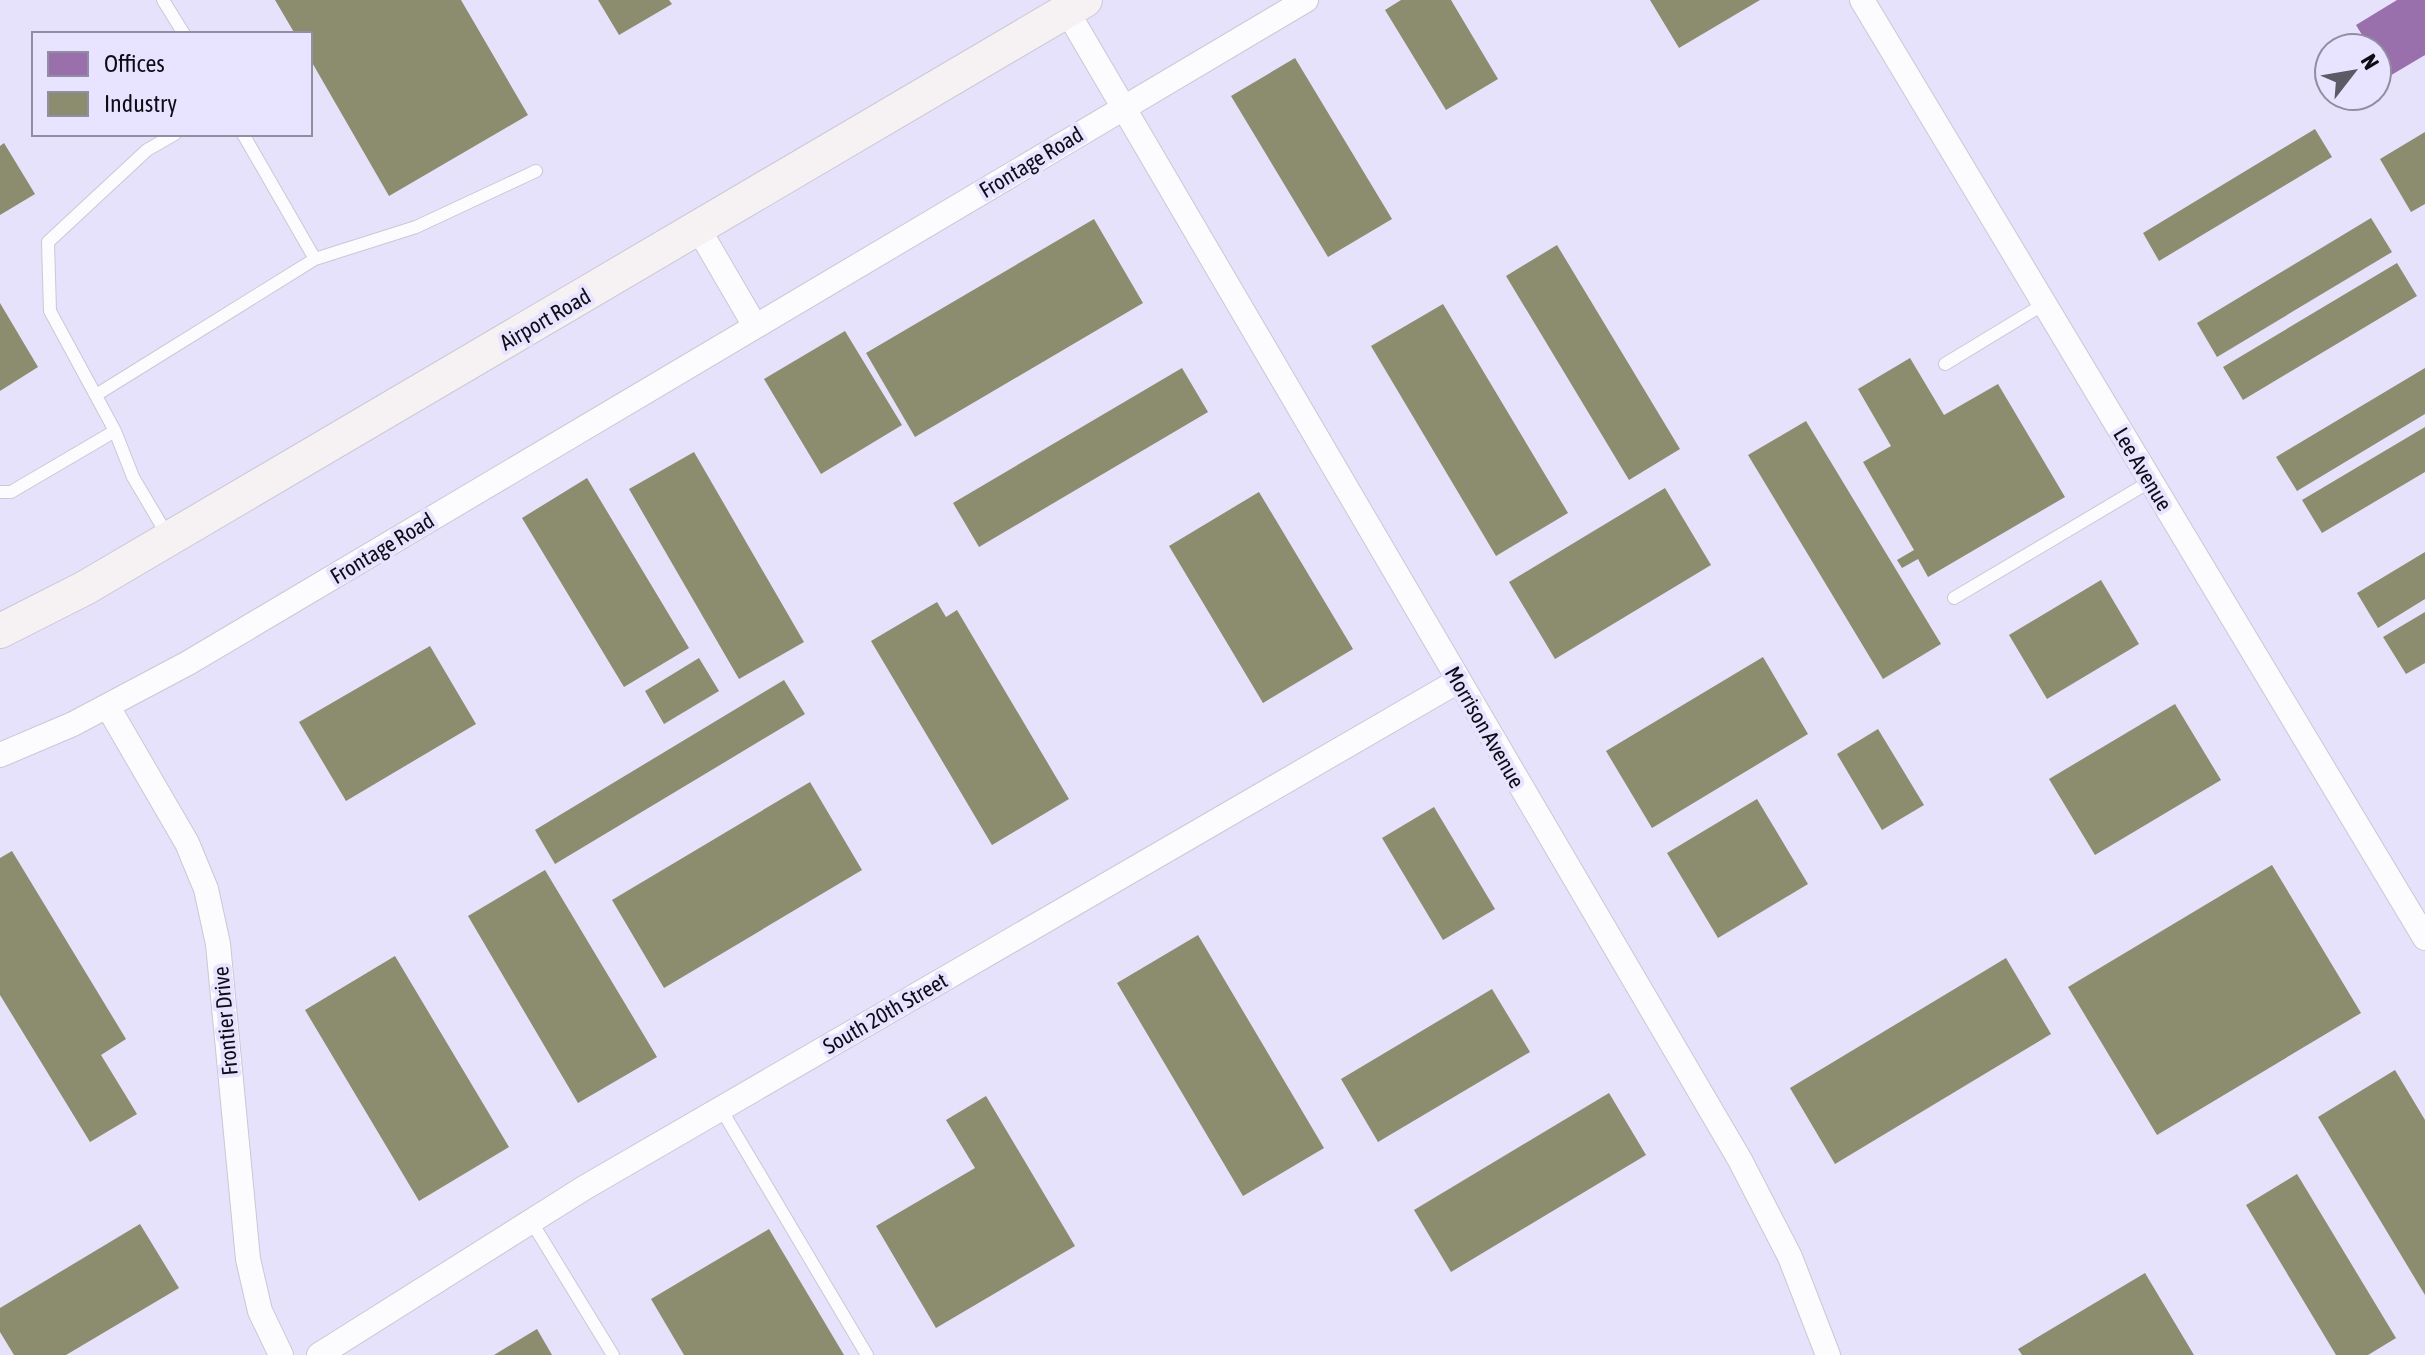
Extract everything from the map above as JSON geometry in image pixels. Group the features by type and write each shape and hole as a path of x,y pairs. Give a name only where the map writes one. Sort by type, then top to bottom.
{"main road":[{"name":"Airport Road","path":"0,631 54,605 1076,6"}],"street":[{"name":"Frontage Road","path":"0,755 108,707 188,663 1306,0"},
{"name":"Lee Avenue","path":"1862,0 2425,938"},
{"name":"Morrison Avenue","path":"1076,6 1123,107 1753,1183 1790,1257 1828,1355"},
{"path":"698,228 755,326"},
{"name":"South 20th Street","path":"319,1355 531,1221 1458,681"},
{"name":"Frontier Drive","path":"108,707 187,843 206,889 218,944 248,1259 260,1311 281,1355"}],"lane":[{"path":"163,0 183,32"},
{"path":"169,538 133,477 115,431 50,311 48,242 147,150 172,136"},
{"path":"244,136 315,259"},
{"path":"96,395 315,259 416,227 536,171"},
{"path":"1945,364 2044,304"},
{"path":"0,492 11,492 115,431"},
{"path":"1954,598 2151,481"},
{"path":"721,1109 867,1355"},
{"path":"531,1221 613,1355"}],"shaded area":[{"path":"0,0 2425,0 2425,1355 0,1355"}],"building: Offices":[{"path":"2397,0 2425,0 2425,55 2393,74 2393,32 2360,32 2356,25"}],"building: Industry":[{"path":"275,0 461,0 528,115 389,196 312,62 312,32 294,32"},
{"path":"598,0 669,0 672,4 619,35"},
{"path":"1401,0 1451,0 1498,79 1446,110 1385,10"},
{"path":"1650,0 1760,0 1679,48"},
{"path":"1295,58 1392,219 1328,257 1231,96"},
{"path":"2315,129 2332,157 2159,261 2143,233"},
{"path":"2425,132 2425,204 2411,212 2380,159"},
{"path":"4,143 35,194 0,215 0,146"},
{"path":"2371,218 2392,252 2217,357 2197,323"},
{"path":"1094,219 1143,303 915,437 866,353"},
{"path":"1557,245 1680,449 1629,480 1506,276"},
{"path":"2397,263 2417,296 2243,400 2223,367"},
{"path":"0,303 38,367 0,391"},
{"path":"1443,304 1568,513 1496,556 1371,346"},
{"path":"845,331 902,425 821,474 764,379"},
{"path":"1910,358 1944,415 1998,384 2065,497 1928,577 1918,559 1902,568 1897,560 1914,550 1863,462 1891,446 1858,389"},
{"path":"1182,368 1208,412 979,547 953,503"},
{"path":"2425,368 2425,414 2297,491 2276,457"},
{"path":"1806,421 1941,644 1883,679 1748,455"},
{"path":"2425,427 2425,472 2322,533 2302,500"},
{"path":"694,452 804,642 739,679 629,489"},
{"path":"587,478 689,648 624,687 522,518"},
{"path":"1665,488 1711,565 1555,659 1509,582"},
{"path":"1259,492 1353,649 1263,703 1169,546"},
{"path":"2425,552 2425,599 2378,628 2357,593"},
{"path":"2101,580 2139,644 2047,699 2009,635"},
{"path":"937,602 946,617 957,610 1069,799 992,845 871,641"},
{"path":"2425,612 2425,663 2406,674 2383,637"},
{"path":"430,646 476,724 346,801 299,722"},
{"path":"1763,657 1808,734 1652,828 1606,751"},
{"path":"699,658 719,691 664,724 645,691"},
{"path":"784,680 805,714 555,864 535,830"},
{"path":"2175,704 2221,780 2095,855 2049,779"},
{"path":"1878,729 1924,805 1882,830 1837,754"},
{"path":"810,782 862,870 664,988 612,900"},
{"path":"1757,799 1808,884 1718,938 1667,853"},
{"path":"1434,807 1495,909 1443,940 1382,838"},
{"path":"12,851 126,1039 101,1055 137,1114 90,1142 0,995 0,858"},
{"path":"2272,865 2361,1013 2157,1135 2068,987"},
{"path":"545,870 657,1057 578,1103 468,916"},
{"path":"1198,935 1324,1148 1243,1196 1117,983"},
{"path":"395,956 509,1147 419,1201 305,1010"},
{"path":"2006,958 2051,1034 1835,1164 1790,1088"},
{"path":"1492,989 1530,1052 1378,1142 1341,1079"},
{"path":"2395,1070 2425,1120 2425,1295 2318,1117"},
{"path":"1609,1093 1646,1155 1451,1272 1414,1210"},
{"path":"986,1096 1075,1246 936,1328 876,1226 975,1168 946,1120"},
{"path":"2297,1174 2396,1338 2368,1355 2336,1355 2246,1205"},
{"path":"140,1224 179,1288 66,1355 14,1355 0,1332 0,1308"},
{"path":"769,1229 844,1355 684,1355 651,1299"},
{"path":"2145,1273 2194,1355 2022,1355 2018,1349"},
{"path":"537,1329 552,1355 494,1355"}]}
